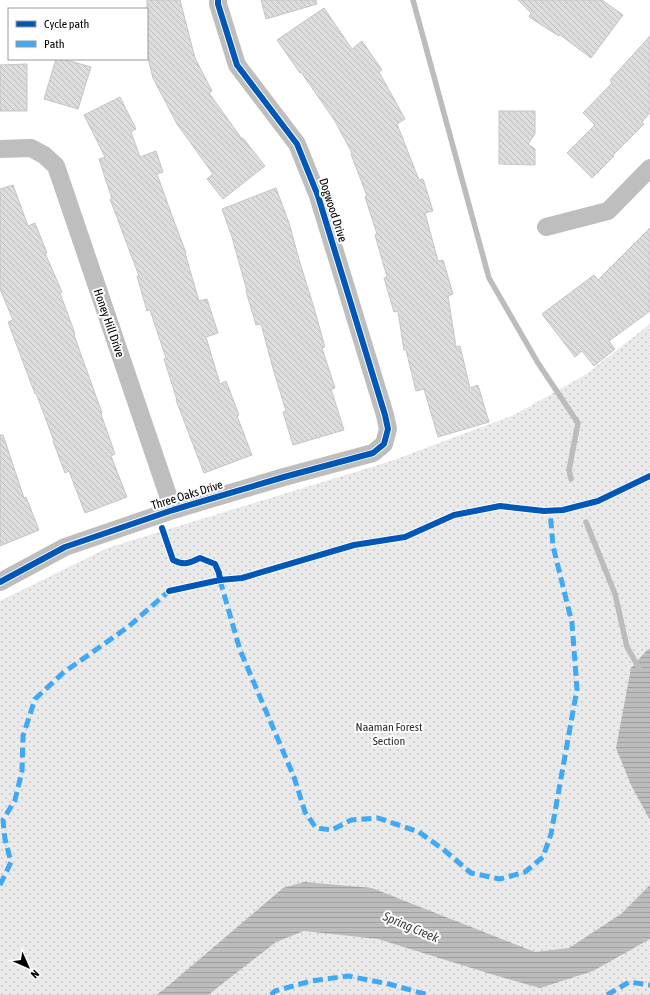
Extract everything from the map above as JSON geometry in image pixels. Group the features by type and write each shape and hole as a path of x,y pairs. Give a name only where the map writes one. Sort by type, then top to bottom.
{"street":[{"name":"Dogwood Drive","path":"218,0 237,65 297,144 318,196 385,415 388,429 384,444"},
{"name":"Honey Hill Drive","path":"0,148 30,148 44,156 56,166 173,510"},
{"path":"546,227 608,211 650,168"},
{"name":"Three Oaks Drive","path":"0,582 64,547 173,510 284,477 373,453 384,444"}],"green space":[{"name":"Naaman Forest Section","path":"650,324 650,995 0,995 0,601 107,548 391,461 514,415 585,375"}],"water":[{"path":"650,649 650,820 631,785 616,748 631,668 647,650"},
{"name":"Spring Creek","path":"304,882 372,888 535,952 569,948 621,914 650,885 650,939 593,971 540,988 378,939 304,931 276,942 208,995 156,995 283,888"}],"building":[{"path":"147,0 180,0 195,58 212,91 209,93 242,139 243,138 265,166 223,199 207,179 213,174 177,124 153,78 148,58"},
{"path":"261,0 316,0 317,4 266,19"},
{"path":"518,0 602,0 623,15 591,58 559,34 559,36 529,17 531,13"},
{"path":"324,8 352,49 362,41 382,70 379,72 405,119 397,124 419,180 423,179 433,211 425,213 438,261 443,260 453,294 448,296 456,347 460,346 470,388 478,385 489,422 438,437 424,389 416,391 406,350 404,350 398,311 394,312 384,278 387,277 375,235 377,234 365,197 367,196 351,154 352,153 335,121 277,40"},
{"path":"650,36 650,113 642,122 644,124 592,178 567,153 595,125 583,113 612,83 610,80"},
{"path":"56,60 66,60 91,67 78,109 44,99"},
{"path":"27,64 27,111 0,111 0,65"},
{"path":"120,97 136,129 131,132 140,157 156,151 163,172 157,174 186,253 199,301 207,299 218,333 206,337 220,384 226,381 239,415 237,416 252,455 204,473 176,400 164,359 166,358 150,310 147,311 137,276 139,276 110,199 112,199 99,159 105,157 84,115"},
{"path":"499,111 535,111 535,134 528,144 535,149 535,165 499,164"},
{"path":"13,185 28,226 35,223 47,253 45,253 62,292 60,293 115,454 111,456 127,497 85,513 69,471 65,473 36,393 35,394 8,322 13,320 0,289 0,189"},
{"path":"276,188 289,223 325,347 322,348 335,388 331,389 344,430 293,445 283,412 286,411 261,324 256,325 232,237 222,209"},
{"path":"650,228 650,311 609,341 615,349 594,366 582,351 575,357 542,314 594,275 598,280"},
{"path":"0,435 3,435 24,498 26,497 39,530 0,546"}],"waterway":[{"path":"413,0 489,278 538,363 578,423 569,470 571,479"},
{"path":"586,522 615,594 627,647 639,668"}],"marked path":[{"path":"220,580 240,650 294,777 305,812 316,828 332,830 351,820 378,818 419,832 444,850 471,873 500,879 525,872 543,857 551,834 577,689 572,623 553,546 550,511"},
{"path":"0,885 11,862 5,839 3,820 15,800 22,771 23,736 35,699 63,673 128,627 169,591"},
{"path":"271,995 275,991 311,981 348,976 389,984 428,995"},
{"path":"607,995 629,982 650,985"}],"cycle path":[{"path":"0,582 65,547 173,510 284,477 373,453 384,444 388,429 385,415 318,196 297,144 237,65 218,0"},
{"path":"169,591 220,580 242,578 354,545 405,537 454,515 500,506 544,511 563,510 598,501 650,476"},
{"path":"162,528 173,560 181,563 187,563 200,558 215,564 220,580"}]}
